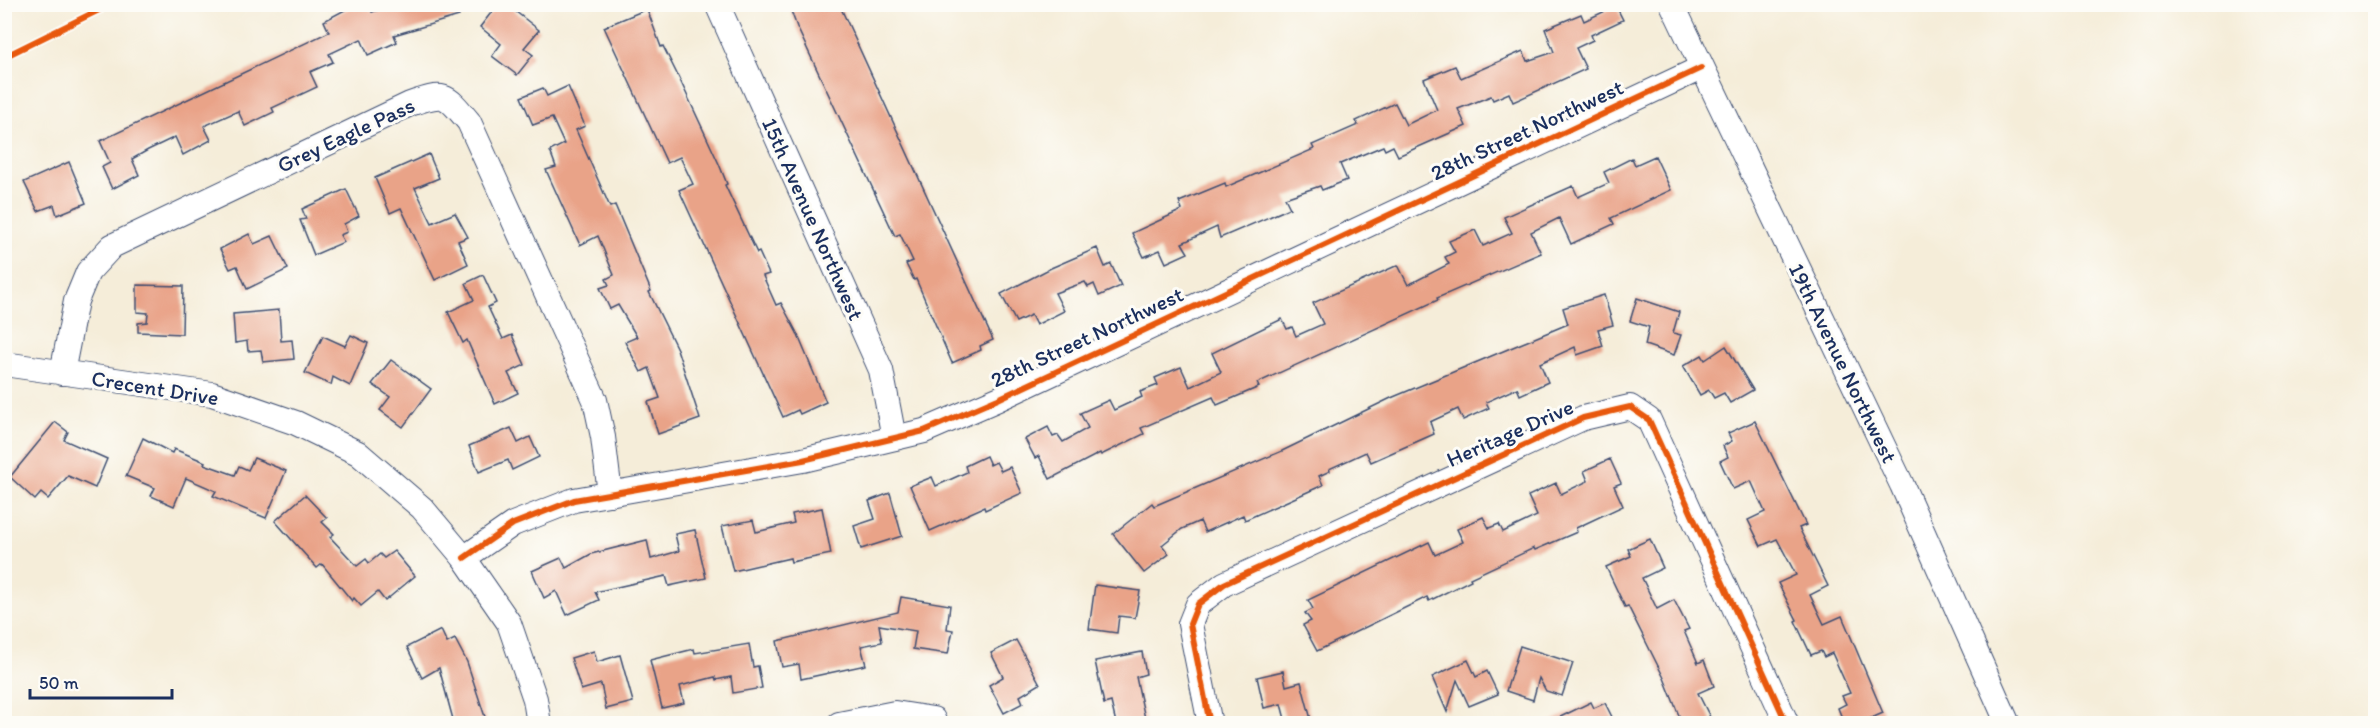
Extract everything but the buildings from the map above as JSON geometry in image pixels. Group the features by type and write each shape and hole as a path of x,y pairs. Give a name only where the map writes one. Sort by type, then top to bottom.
{"street":[{"name":"15th Avenue Northwest","path":"717,4 881,370 894,438"},
{"name":"19th Avenue Northwest","path":"1672,4 1902,485 2008,723"},
{"name":"28th Street Northwest","path":"464,558 513,524 574,500 803,460 924,431 1008,394 1701,68"},
{"name":"Grey Eagle Pass","path":"62,373 76,301 88,272 112,246 410,104 434,95 450,99 469,122 595,400 603,437 610,494"},
{"name":"Crecent Drive","path":"4,364 212,394 296,423 358,453 422,508 464,558 509,624 535,699 539,723"},
{"name":"Heritage Drive","path":"1210,723 1190,624 1198,604 1224,584 1583,418 1630,407 1649,420 1787,723"},
{"path":"839,723 895,713 933,718 934,723"}],"cycle path":[{"path":"4,57 111,4"},
{"path":"464,558 513,524 574,500 803,460 924,431 998,399 1701,68"},
{"path":"1210,724 1190,624 1198,604 1224,584 1583,418 1630,407 1649,420 1787,724"}]}
